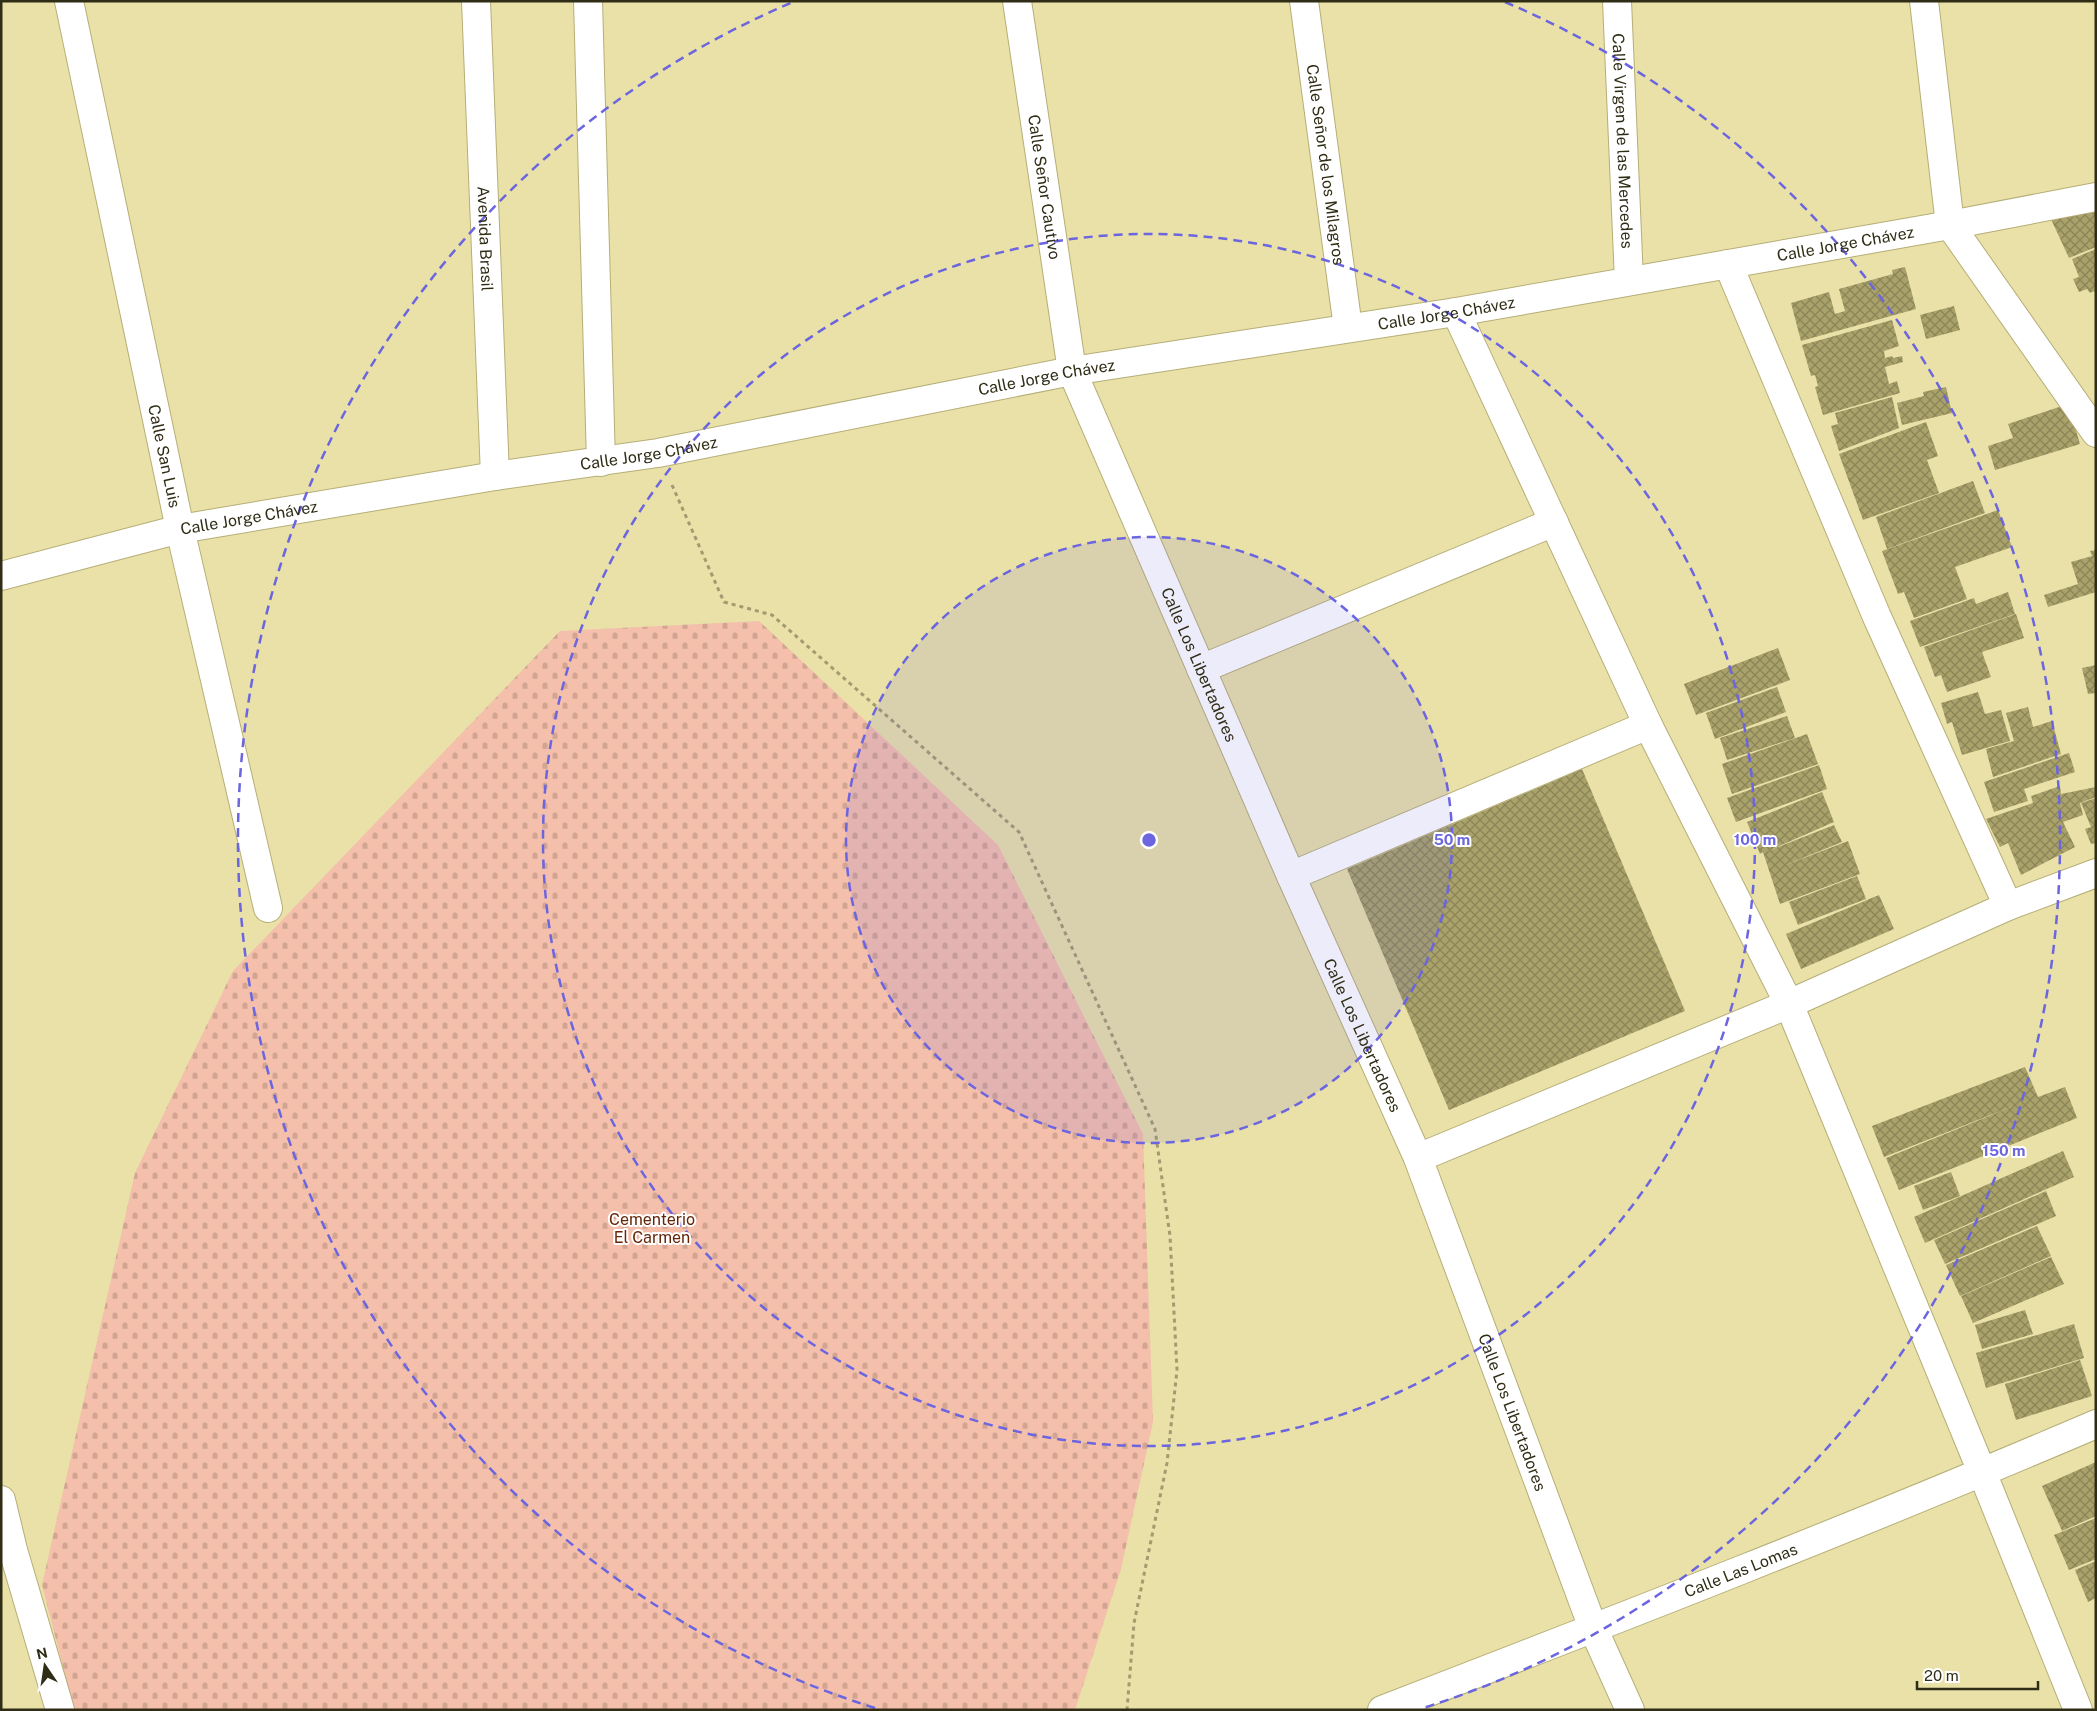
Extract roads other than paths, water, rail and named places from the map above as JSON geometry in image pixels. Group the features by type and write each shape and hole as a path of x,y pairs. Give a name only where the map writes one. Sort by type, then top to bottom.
{"street":[{"name":"Calle San Luis","path":"69,1 180,529 268,908"},
{"name":"Avenida Brasil","path":"476,1 495,476"},
{"path":"588,1 601,462"},
{"name":"Calle Señor Cautivo","path":"1017,1 1072,371"},
{"name":"Calle Señor de los Milagros","path":"1304,1 1348,328"},
{"name":"Calle Virgen de las Mercedes","path":"1617,1 1629,281"},
{"path":"1924,1 1950,225 2096,433"},
{"name":"Calle Jorge Chávez","path":"1,576 180,529 495,476 658,453 1072,371 1456,312 1950,225 2096,197"},
{"path":"1728,264 1877,616 2008,906"},
{"path":"1456,312 1648,725 1789,1004 2078,1710"},
{"name":"Calle Los Libertadores","path":"1072,371 1291,876 1418,1158 1593,1628 1630,1710"},
{"path":"1201,669 1554,522"},
{"path":"1291,876 1648,725"},
{"path":"1418,1158 1789,1004 2008,906 2096,873"},
{"name":"Calle Las Lomas","path":"1382,1710 1593,1628 1982,1472 2096,1424"},
{"path":"1,1500 7,1551 60,1710"}],"park label":[{"name":"Cementerio El Carmen","path":"652,1228"}]}
